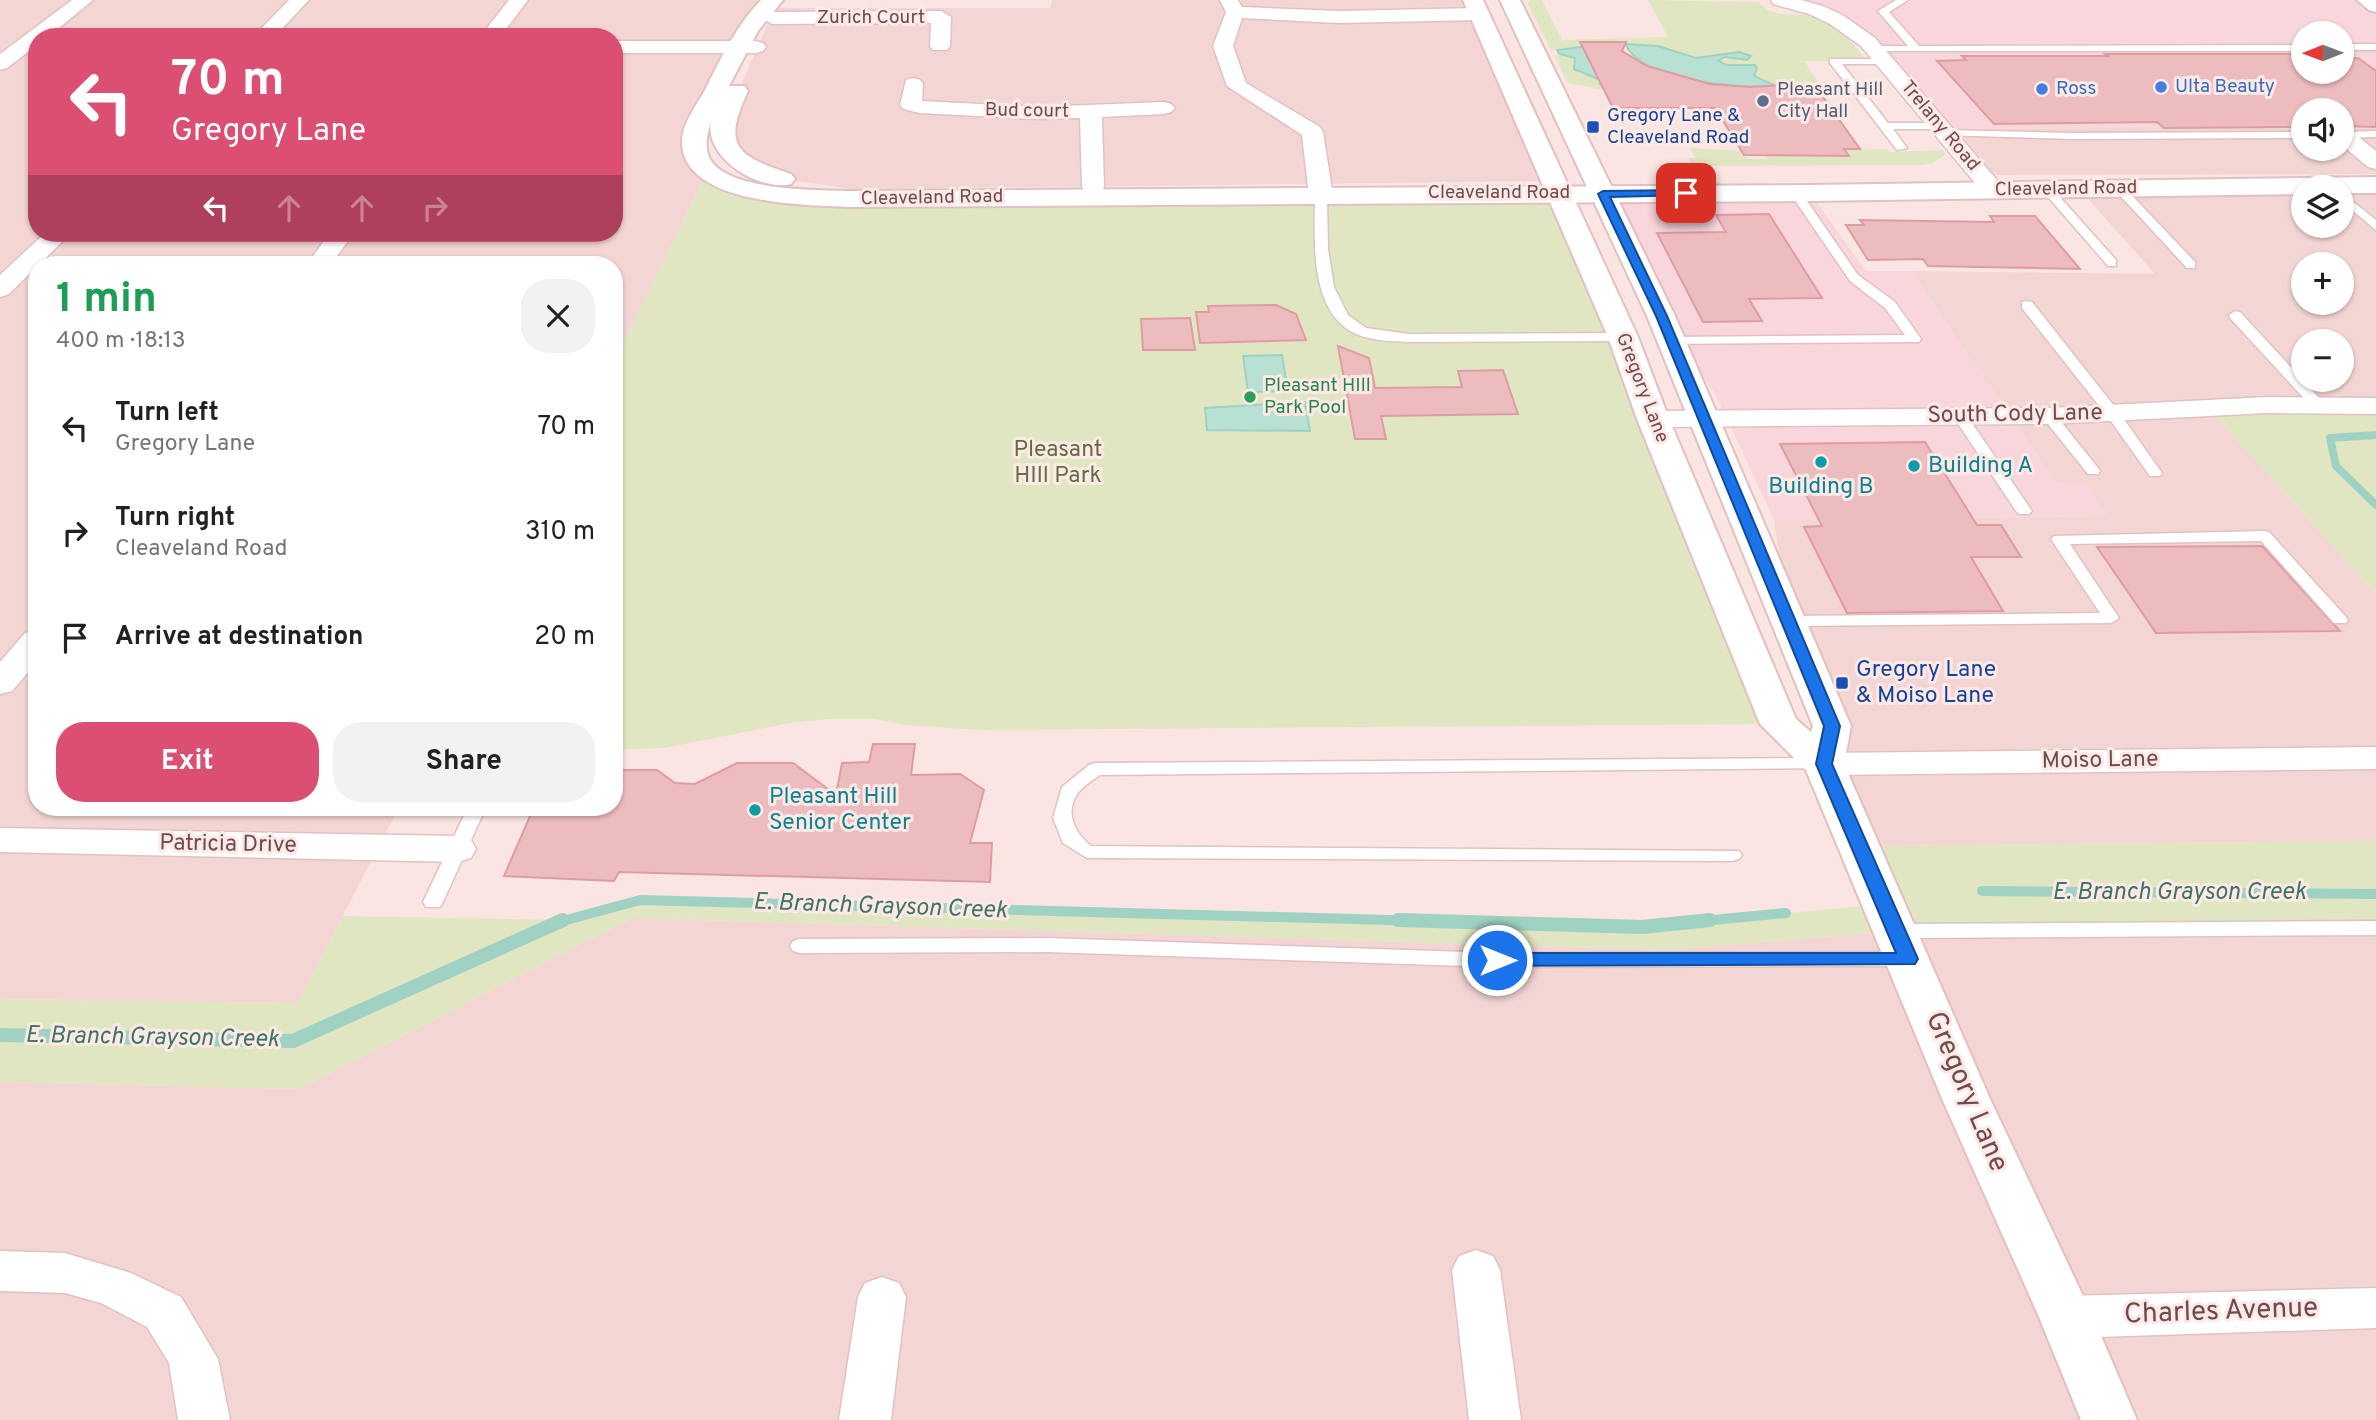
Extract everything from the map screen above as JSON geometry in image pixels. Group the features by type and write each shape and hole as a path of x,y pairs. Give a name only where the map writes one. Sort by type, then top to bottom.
{"street":[{"path":"47,28 84,0"},
{"path":"272,28 300,0"},
{"path":"497,28 519,0"},
{"name":"Gregory Lane","path":"1510,0 1600,187 1706,419 1832,726 1824,764"},
{"name":"Trelany Road","path":"1780,0 1838,20 1850,27 1880,55 1988,183"},
{"path":"2367,0 2376,6"},
{"path":"743,162 731,153 722,140 722,127 755,17 774,6"},
{"name":"Zurich Court","path":"774,6 941,17 940,46"},
{"path":"1320,190 1312,132 1237,86 1223,46 1232,6 1339,17 1476,7"},
{"name":"Gregory Lane","path":"1476,7 1623,337 1653,419 1779,724 1824,764 1967,1101 2066,1317 2109,1420"},
{"path":"0,64 28,43"},
{"path":"623,47 746,47"},
{"path":"743,162 707,172 697,162 694,142 746,47"},
{"name":"Bud court","path":"913,83 911,105 919,107 1037,113 1164,108"},
{"name":"Bud court","path":"1091,112 1093,187"},
{"path":"2354,145 2376,162"},
{"name":"Cleaveland Road","path":"743,162 782,179 823,186 879,190 1093,187 1320,190"},
{"name":"Cleaveland Road","path":"707,172 726,182 789,196 849,199 1320,190 1988,183 2376,174"},
{"name":"Cleaveland Road","path":"1600,187 1796,192 1988,183 2047,189 2291,190"},
{"name":"Cleaveland Road","path":"2354,188 2376,185"},
{"path":"35,256 50,242"},
{"path":"0,289 28,262"},
{"name":"South Cody Lane","path":"1653,419 2049,416 2268,405 2376,406"},
{"path":"0,684 28,651"},
{"name":"Moiso Lane","path":"1824,764 2376,758"},
{"name":"Patricia Drive","path":"0,841 457,849"},
{"path":"1476,1270 1495,1420"},
{"path":"0,1271 65,1273 114,1287 164,1312 193,1359 204,1420"},
{"path":"865,1420 882,1297"},
{"name":"Charles Avenue","path":"2066,1317 2376,1308"}],"lane":[{"path":"1903,0 1883,10 1916,49"},
{"path":"2354,47 2376,47"},
{"path":"1901,148 1834,61 1916,49 2291,48"},
{"path":"1885,126 2074,136 2291,135"},
{"path":"2354,135 2376,134"},
{"path":"2119,188 2190,265"},
{"path":"2047,189 2112,263"},
{"path":"1320,190 1328,291 1334,309 1355,328 1375,335 1409,338 1623,337"},
{"path":"1672,341 1914,339 1890,305 1854,278 1796,192"},
{"path":"2354,207 2376,226"},
{"path":"2027,305 2113,414 2155,473"},
{"path":"2235,315 2318,405"},
{"path":"1960,416 2024,511"},
{"path":"2049,416 2093,471"},
{"path":"1789,621 2111,618 2059,539 2265,536 2340,620"},
{"path":"1732,855 1087,852 1070,839 1062,818 1069,792 1096,769 1824,764"},
{"path":"433,902 473,816"},
{"path":"800,946 1047,944 1497,960 2376,929"}],"shaded area":[{"path":"0,0 773,0 698,127 707,172 623,345 623,256 28,256 28,816 394,816 298,1003 0,999"},
{"path":"1052,0 1473,0 1553,181 852,189 782,179 761,172 722,127 775,8 1050,8"},
{"path":"1780,0 2376,0 2376,127 2354,127 2354,98 2291,98 2291,127 1942,129 1868,42"},
{"path":"2376,126 2376,174 1981,175 1942,129 2291,127 2291,161 2354,161 2354,127"},
{"path":"2354,185 2376,185 2376,406 2209,409 2376,594 2376,841 1860,846 1789,621 1774,520 2108,516 2057,483 1911,271 2155,274 2079,189 2291,186 2291,238 2354,238"},
{"path":"1810,193 1866,271 1911,271 2057,483 2086,483 2109,516 1774,520 1716,395 1661,316 1603,194"},
{"path":"632,918 1666,950 1895,931 2376,926 2376,1420 0,1420 0,1082 299,1089"}],"green space":[{"path":"1530,0 1542,0 1562,40 1668,37 1648,0 1759,2 1776,13 1811,16 1828,23 1849,40 1867,61 1804,61 1824,90 1790,90 1756,77 1749,65 1726,65 1718,61 1733,57 1740,61 1747,54 1696,58 1658,46 1625,44 1626,42 1551,50 1528,4"},
{"path":"1554,55 1575,58 1573,66 1580,73 1606,82 1600,84 1603,90 1568,83"},
{"path":"1690,148 1747,151 1742,151 1747,159 1768,159 1764,152 1887,149 1890,152 1943,150 1945,155 1933,163 1922,165 1693,166 1688,158 1695,158"},
{"name":"Pleasant HIll Park","path":"707,172 762,191 1557,192 1779,724 980,730 906,725 874,719 829,719 790,723 664,748 623,750 623,345"},
{"path":"2376,406 2376,594 2208,408"},
{"path":"2376,841 2376,926 1895,931 1666,950 632,918 299,1089 0,1082 0,999 298,1003 343,916 564,920 640,900 1642,927 1884,904 1860,846"}],"water":[{"path":"1625,44 1658,46 1696,58 1739,52 1751,56 1747,60 1725,57 1718,61 1726,65 1755,65 1756,77 1778,87 1718,84 1673,76 1636,58"},
{"path":"1595,45 1587,55 1594,70 1605,70 1607,84 1599,84 1605,82 1574,69 1575,58 1559,54 1557,50"},
{"path":"1282,355 1288,391 1248,392 1243,356"},
{"path":"1305,402 1310,431 1207,430 1205,408"}],"building":[{"name":"Pleasant Hill City Hall","path":"1580,42 1626,42 1622,51 1647,66 1710,84 1750,87 1785,85 1790,90 1818,90 1860,149 1844,149 1849,156 1744,155 1715,108 1613,108"},
{"path":"2105,54 2291,54 2291,84 2354,84 2354,58 2358,58 2376,71 2376,127 2354,126 2354,98 2291,98 2291,127 2164,128 2157,122 1994,124 1937,61 1966,60 1962,56 2108,56"},
{"path":"1769,214 1822,298 1749,299 1762,321 1703,322 1657,233 1726,232 1716,215"},
{"path":"1990,216 2035,216 2080,269 1928,266 1923,259 1868,260 1846,225 1864,225 1860,220 1994,222"},
{"path":"1276,305 1296,314 1306,340 1200,343 1196,312 1209,312 1208,306"},
{"path":"1190,318 1195,350 1143,350 1141,319"},
{"path":"1338,346 1369,358 1375,388 1462,387 1458,371 1503,370 1518,414 1381,416 1386,439 1355,439"},
{"path":"1925,442 1977,525 2001,525 2021,557 1971,557 2003,611 1847,613 1804,527 1822,526 1780,444"},
{"path":"2262,546 2340,631 2156,633 2097,547"},
{"name":"Pleasant Hill Senior Center","path":"873,744 915,744 911,775 960,774 984,790 970,843 992,843 990,882 619,872 614,881 504,876 530,816 623,816 623,770 657,770 675,783 695,784 737,763 793,763 836,795 842,763 869,762"}],"waterway":[{"name":"E. Branch Grayson Creek","path":"2376,435 2330,438 2336,466 2376,505"},
{"name":"E. Branch Grayson Creek","path":"1982,891 2376,894"},
{"name":"E. Branch Grayson Creek","path":"559,922 640,900 1463,922"},
{"name":"E. Branch Grayson Creek","path":"1692,922 1786,913"},
{"name":"E. Branch Grayson Creek","path":"0,1035 293,1041 563,920"},
{"name":"E. Branch Grayson Creek","path":"1398,920 1642,927 1710,920"}],"place":[{"name":"Ulta Beauty","path":"2161,87"},
{"name":"Ross","path":"2042,89"},
{"name":"Pleasant Hill City Hall","path":"1763,101"},
{"name":"Gregory Lane & Cleaveland Road","path":"1593,127"},
{"name":"Pleasant HIll Park Pool","path":"1250,397"},
{"name":"Building B","path":"1821,462"},
{"name":"Building A","path":"1914,466"},
{"name":"Gregory Lane & Moiso Lane","path":"1842,683"},
{"name":"Pleasant Hill Senior Center","path":"755,810"}],"route":[{"path":"1497,960 1908,959 1824,764 1832,726 1706,419 1603,194 1686,193"}]}
